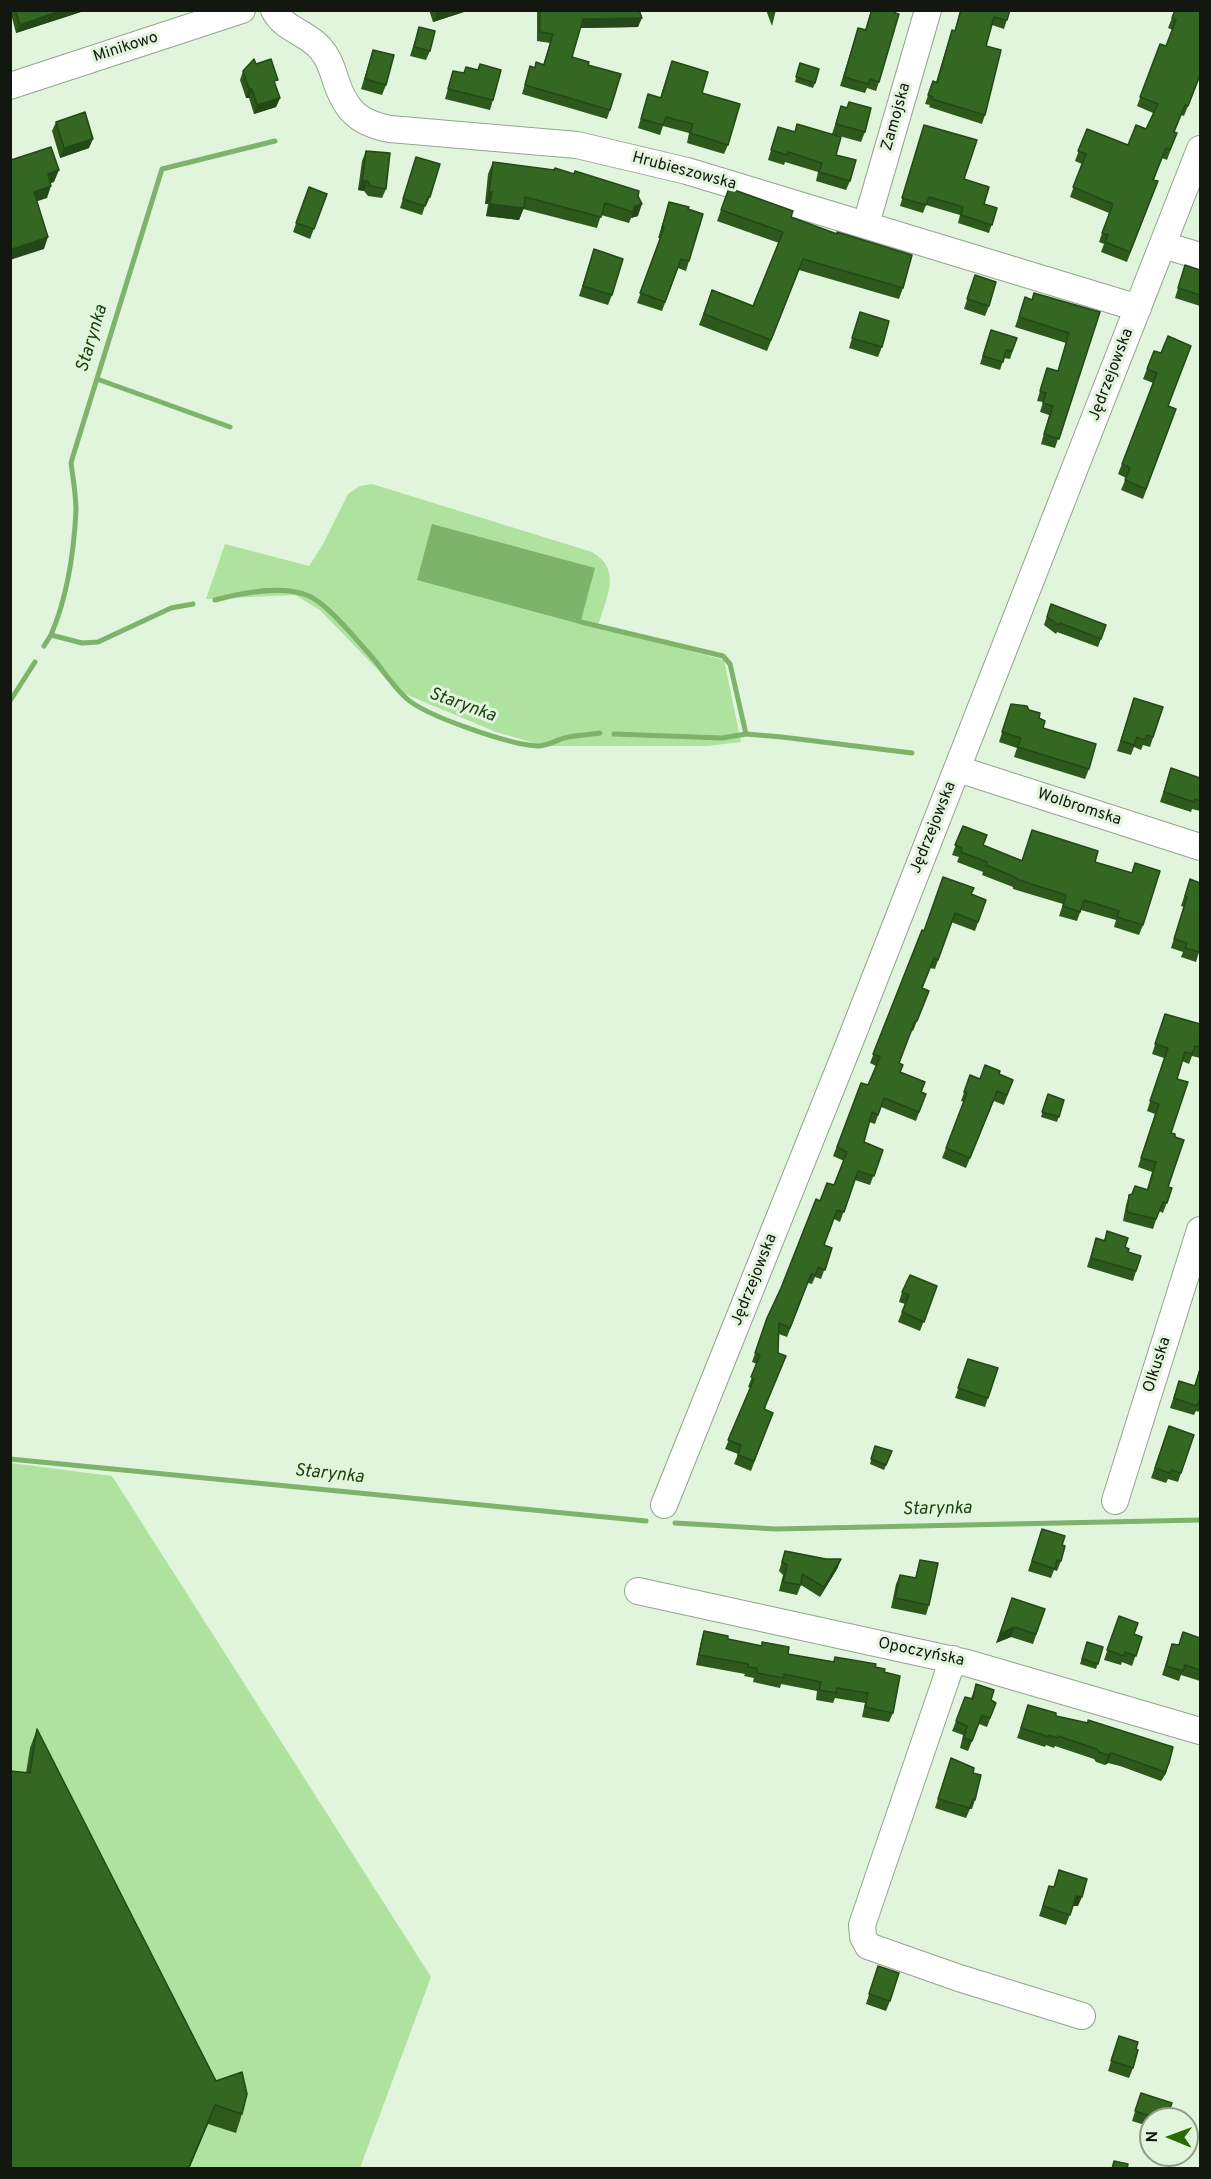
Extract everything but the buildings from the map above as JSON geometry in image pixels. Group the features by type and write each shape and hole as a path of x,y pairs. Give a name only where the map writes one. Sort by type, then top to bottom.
{"street":[{"name":"Minikowo","path":"10,86 242,10"},
{"name":"Hrubieszowska","path":"274,10 282,22 320,47 345,101 354,114 371,125 390,129 577,145 687,171 1138,308"},
{"name":"Zamojska","path":"866,224 928,10"},
{"name":"Jędrzejowska","path":"664,1506 958,769 1200,149"},
{"path":"1163,245 1200,256"},
{"name":"Wolbromska","path":"958,769 1200,848"},
{"name":"Olkuska","path":"1115,1500 1200,1230"},
{"name":"Opoczyńska","path":"638,1591 953,1659 1200,1731"},
{"path":"953,1659 862,1925 862,1937 868,1946 878,1950 1082,2016"}],"shaded area":[{"path":"372,484 592,552 607,567 610,576 608,595 598,626 724,660 741,742 707,746 545,746 496,732 398,691 320,610 295,595 206,599 225,544 309,566 322,546 348,494 360,486"},
{"path":"432,524 595,568 580,624 417,580"},
{"path":"11,1463 112,1476 431,1977 360,2168 11,2168"}],"waterway":[{"name":"Starynka","path":"51,635 66,589 74,542 76,504 71,463 162,169 275,141"},
{"path":"97,379 230,427"},
{"name":"Starynka","path":"215,600 249,593 275,591 309,596 345,626 406,698 431,713 469,728 509,741 538,746 568,737 600,733"},
{"name":"Starynka","path":"44,646 51,635 82,643 98,642 171,608 193,604"},
{"name":"Starynka","path":"581,622 723,656 730,664 746,734"},
{"name":"Starynka","path":"10,701 35,662"},
{"name":"Starynka","path":"614,734 722,738 746,734 912,753"},
{"name":"Starynka","path":"10,1459 646,1521"},
{"name":"Starynka","path":"675,1523 776,1529 1200,1520"}]}
